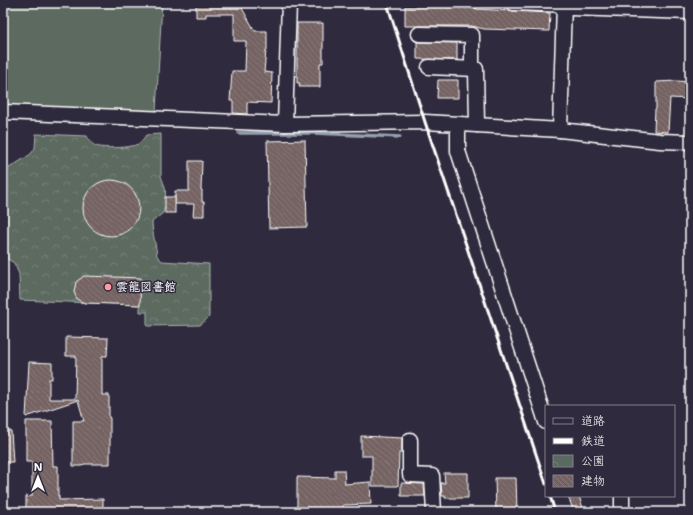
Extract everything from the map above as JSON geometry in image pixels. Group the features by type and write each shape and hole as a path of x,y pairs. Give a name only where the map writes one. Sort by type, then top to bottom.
{"street":[{"path":"285,124 289,3"},
{"path":"513,3 569,4 571,8 690,12"},
{"path":"560,130 569,4"},
{"path":"419,34 472,36 472,68"},
{"path":"429,67 476,69 477,125"},
{"path":"3,112 285,124 425,122 560,130 660,141 690,142"},
{"path":"458,124 458,151 545,419"},
{"path":"410,440 410,475 432,476 434,512"},
{"path":"622,497 622,512"}],"green space":[{"path":"3,3 162,3 156,112 3,107"},
{"path":"36,134 87,136 90,142 94,145 111,148 138,144 146,135 161,134 161,176 165,187 166,203 163,213 152,222 157,256 162,261 209,264 209,317 200,325 147,326 147,312 140,312 140,305 20,300 19,274 14,263 3,256 3,172 31,154 35,148"}],"building":[{"path":"196,3 239,3 255,31 267,31 267,50 264,72 272,73 271,103 247,102 247,114 233,113 233,101 230,101 232,71 245,71 246,41 234,41 234,14 206,14 206,17 196,17"},
{"path":"405,6 447,6 550,13 549,31 484,29 472,26 405,26"},
{"path":"297,23 323,23 323,63 320,63 320,87 299,87 300,83 297,83"},
{"path":"417,42 457,43 457,60 417,59"},
{"path":"438,80 458,80 458,98 437,98"},
{"path":"656,82 690,82 690,99 670,98 668,132 654,131"},
{"path":"305,140 307,227 269,228 267,141"},
{"path":"189,161 202,161 201,190 202,202 204,202 204,216 193,216 194,204 175,204 175,191 189,191"},
{"path":"106,180 116,180 131,188 137,197 139,208 137,219 131,228 116,236 106,236 95,231 88,224 83,213 83,203 88,192 95,185"},
{"path":"165,197 175,197 175,213 165,213"},
{"name":"雲龍図書館","path":"84,276 141,278 140,305 85,303 80,301 77,299 74,292 76,282"},
{"path":"66,337 108,338 107,356 102,356 102,395 109,395 110,464 84,464 82,466 73,466 73,421 84,421 78,400 26,417 29,362 52,363 52,379 49,379 49,399 75,399 76,356 66,356"},
{"path":"26,421 52,421 53,466 58,466 59,500 103,499 103,512 26,512 26,496 32,496 32,462 26,462"},
{"path":"3,431 11,431 13,462 3,462"},
{"path":"361,436 402,438 402,453 399,453 398,486 372,486 372,456 361,456"},
{"path":"335,470 344,470 345,484 370,482 371,504 343,505 343,512 297,512 297,477 335,478"},
{"path":"444,473 468,473 468,498 445,498 445,496 442,496 441,483 445,483"},
{"path":"495,478 516,478 517,512 496,512"},
{"path":"401,483 424,484 425,496 401,496"},
{"path":"568,497 579,497 583,508 574,512"}],"waterway":[{"path":"238,133 314,133 400,137"}],"railway":[{"path":"387,3 425,122 545,481"},
{"path":"550,497 555,512"}],"place":[{"name":"雲龍図書館","path":"108,287"}]}
